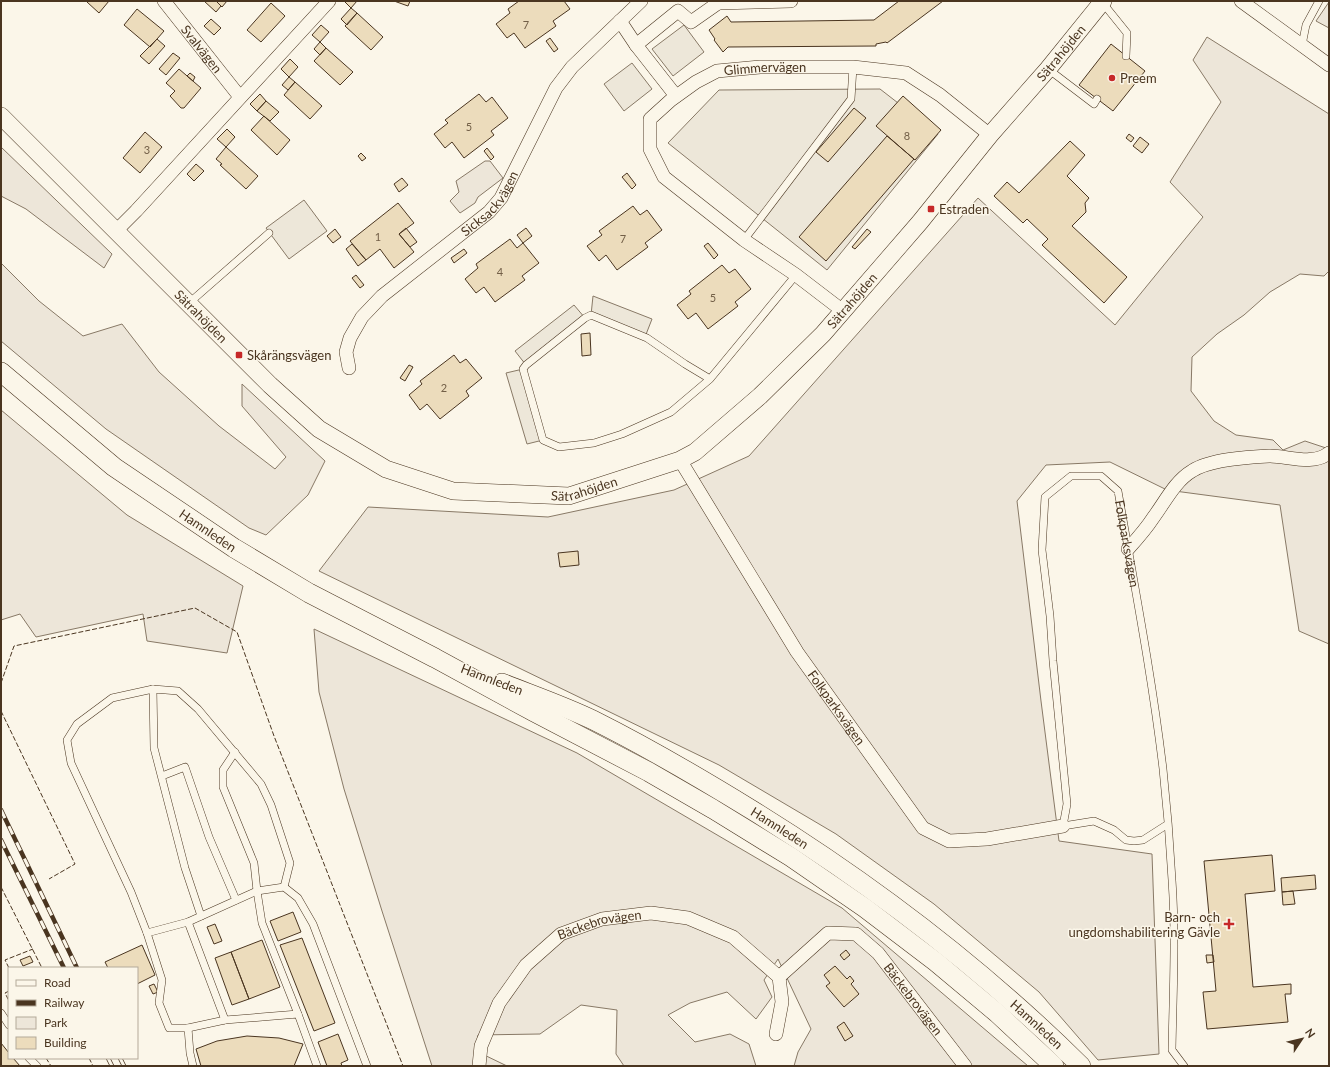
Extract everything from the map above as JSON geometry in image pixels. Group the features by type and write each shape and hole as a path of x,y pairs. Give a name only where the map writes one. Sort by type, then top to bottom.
{"main road":[{"name":"Hamnleden","path":"1,372 114,467 234,548 309,593 650,772 791,857 865,908 936,962 997,1013 1054,1066"},
{"name":"Hamnleden","path":"435,658 542,698 592,720 658,755 800,840 874,891 944,945 1055,1040 1081,1066"}],"street":[{"name":"Svalvägen","path":"164,1 240,97"},
{"path":"116,231 142,205 329,1"},
{"name":"Sicksackvägen","path":"349,368 346,352 350,338 362,317 382,296 493,208 501,198 516,171 556,88 572,67 641,1"},
{"path":"636,45 678,11 691,22 718,2 791,1"},
{"path":"1241,1 1329,65"},
{"name":"Sätrahöjden","path":"1,116 189,303 239,355 319,429 386,469 453,491 569,496 680,460 695,452 760,396 823,334 920,222 990,135 1048,69 1103,2"},
{"path":"620,22 676,96"},
{"name":"Glimmervägen","path":"843,310 796,275 744,240 664,176 650,149 650,120 676,96 696,82 717,71 760,67 854,67 906,73 940,95 990,135"},
{"path":"1128,549 1178,483 1191,471 1210,462 1270,456 1313,459 1324,457 1329,454"},
{"name":"Folkparksvägen","path":"680,460 797,652 923,828 950,841 987,839 1063,826"},
{"name":"Bäckebrovägen","path":"479,1066 481,1046 499,1003 526,965 561,934 602,919 651,913 688,918 733,937 779,977 828,933 856,934 878,953 965,1066"},
{"path":"776,1034 782,1002 779,977"}],"lane":[{"path":"1302,45 1306,25 1319,1"},
{"path":"1103,2 1127,33 1126,56"},
{"path":"744,240 851,99 854,67"},
{"path":"1048,69 1094,104 1097,99"},
{"path":"189,303 269,233"},
{"path":"710,378 685,364 647,338 591,315 585,318 522,369 543,440 559,447 594,443 622,434 670,412 710,378 796,275"},
{"name":"Folkparksvägen","path":"1071,476 1101,476 1118,491 1152,688 1163,769 1168,824 1143,840 1134,841 1126,840 1114,830 1094,821 1063,826 1067,804 1052,661 1050,616 1042,550 1045,498 1071,476"},
{"path":"153,690 154,748 185,868 201,916"},
{"path":"284,888 290,862 271,805 261,784 198,709 178,691 153,690 112,698 77,724 67,740 72,763 131,892 147,933 162,980 158,1003 169,1028 188,1028 225,1020 298,1014"},
{"path":"235,752 223,770 223,787 254,863 262,924 317,1066"},
{"path":"162,776 185,767 209,836 236,900"},
{"path":"1168,824 1174,923 1172,1050 1184,1066"},
{"path":"147,933 188,922 257,892 284,888 298,898 313,924 367,1066"},
{"path":"188,922 225,1020"},
{"path":"1,1013 8,1024"},
{"path":"188,1028 190,1053 194,1066"}],"green space":[{"path":"1329,2 1329,28 1316,21"},
{"path":"1207,37 1329,114 1329,271 1324,276 1300,274 1270,292 1244,315 1217,334 1192,357 1191,391 1214,421 1236,435 1273,440 1283,450 1305,441 1329,449 1329,644 1299,631 1280,505 1167,490 1110,462 1046,465 1017,501 1059,841 1152,854 1159,1054 1098,1060 1039,992 934,904 836,834 719,765 319,571 368,507 548,517 674,490 749,456 978,198 1115,325 1203,217 1170,182 1221,102 1193,60"},
{"path":"1,147 112,254 104,268 26,209 1,196"},
{"path":"485,161 490,161 503,178 478,197 475,203 460,213 450,201 459,192 456,181"},
{"path":"1,263 39,301 83,336 122,324 159,372 219,426 275,469 286,457 242,406 242,384 325,461 308,495 266,535 249,528 106,429 1,341"},
{"path":"1,410 127,515 243,586 227,653 147,641 143,614 36,637 20,614 1,620"},
{"path":"314,629 577,753 842,908 1028,1066 794,1066 798,1052 811,1029 778,959 764,980 772,997 756,1019 727,992 690,1003 668,1015 695,1042 730,1034 749,1044 756,1066 624,1066 616,1054 617,1010 581,1005 540,1034 478,1035 476,1051 507,1066 432,1066 344,789 319,692"}],"shaded area":[{"path":"684,25 704,52 673,76 652,49"},
{"path":"632,63 652,89 624,111 604,84"},
{"path":"880,89 938,134 827,270 668,143 719,90"},
{"path":"304,200 327,231 289,259 266,228"},
{"path":"593,296 652,319 645,337 591,315"},
{"path":"574,305 585,318 526,365 515,351"},
{"path":"523,369 543,440 527,444 506,373"}],"building":[{"path":"109,1 99,13 87,2"},
{"path":"204,1 216,1 221,6 216,12"},
{"path":"216,1 227,1 222,7"},
{"path":"344,1 357,1 351,8"},
{"path":"394,1 410,1 408,6"},
{"path":"519,1 564,1 570,9 553,21 556,26 525,48 514,33 507,38 496,24 510,13 508,9"},
{"path":"899,1 943,1 887,43 876,44 876,46 728,47 723,52 709,30 727,16 731,22 874,20"},
{"path":"271,3 285,16 261,42 247,30"},
{"path":"351,8 357,13 347,25 341,19"},
{"path":"137,9 164,31 150,47 124,25"},
{"path":"357,13 383,37 371,50 345,26"},
{"path":"211,19 221,28 214,35 204,26"},
{"path":"321,25 329,32 320,42 312,35"},
{"path":"550,38 558,49 554,52 546,41"},
{"path":"157,39 165,46 149,64 140,56"},
{"path":"320,42 326,48 320,55 314,49"},
{"name":"Preem","path":"1111,44 1145,71 1113,111 1079,85"},
{"path":"326,48 353,72 340,85 314,61"},
{"path":"173,53 180,58 166,75 159,69"},
{"path":"290,59 298,67 289,77 281,69"},
{"path":"179,69 201,88 184,108 181,108 170,96 175,91 166,83"},
{"path":"190,73 195,77 193,81 187,76"},
{"path":"289,77 295,82 288,90 282,85"},
{"path":"295,82 322,106 310,119 284,95"},
{"path":"260,94 266,101 257,111 250,104"},
{"path":"479,94 486,102 492,97 508,118 491,131 494,135 464,158 452,142 445,148 434,134 448,123 445,120"},
{"path":"903,96 941,130 915,160 876,126"},
{"path":"266,101 279,112 270,121 257,111"},
{"path":"854,108 866,118 828,162 816,152"},
{"path":"264,116 290,140 277,155 251,130"},
{"path":"227,129 235,137 226,147 217,139"},
{"path":"145,132 162,147 140,173 123,158"},
{"path":"1129,134 1134,138 1131,142 1126,138"},
{"path":"887,136 914,159 826,261 799,237"},
{"path":"1140,137 1149,144 1142,153 1133,146"},
{"path":"1070,141 1085,155 1067,176 1089,198 1085,203 1086,212 1072,226 1127,277 1104,303 1042,245 1048,239 1027,219 1023,223 994,196 1007,182 1019,193"},
{"path":"226,147 258,176 246,189 220,165 222,164 216,159"},
{"path":"487,148 494,157 491,160 484,151"},
{"path":"361,153 366,158 362,161 358,156"},
{"path":"196,164 204,171 194,181 187,174"},
{"path":"627,173 636,185 632,189 622,177"},
{"path":"402,178 408,185 399,192 394,184"},
{"path":"398,203 414,223 399,234 414,252 394,268 380,249 366,260 350,241"},
{"path":"633,206 640,215 647,210 662,230 645,243 648,247 617,270 606,255 599,261 587,246 602,235 599,231"},
{"path":"406,228 417,242 410,247 399,234"},
{"path":"526,228 532,236 523,243 517,235"},
{"path":"335,229 341,237 333,243 327,236"},
{"path":"867,229 871,232 855,249 852,247"},
{"path":"510,239 517,248 523,243 539,263 522,276 525,280 495,302 484,287 476,293 465,279 478,268 476,264"},
{"path":"708,243 718,255 714,259 704,246"},
{"path":"352,244 366,260 358,266 346,249"},
{"path":"464,249 467,253 454,263 451,258"},
{"path":"722,265 729,273 735,269 751,289 735,302 738,306 708,329 696,313 688,319 677,305 691,294 689,291"},
{"path":"356,275 364,285 360,288 352,278"},
{"path":"590,333 591,355 582,356 581,334"},
{"path":"454,355 460,363 466,359 482,378 466,391 469,396 440,419 427,404 420,410 409,395 422,384 420,381"},
{"path":"409,365 413,367 405,381 400,378"},
{"path":"578,551 579,565 560,567 558,553"},
{"name":"Barn- och ungdomshabilitering Gävle","path":"1272,855 1275,891 1245,894 1253,987 1291,984 1291,994 1285,994 1288,1022 1207,1029 1203,992 1216,991 1204,861"},
{"path":"1315,875 1316,889 1282,892 1281,878"},
{"path":"1293,891 1295,904 1283,905 1282,892"},
{"path":"293,912 301,932 278,941 270,921"},
{"path":"215,924 222,941 214,944 207,927"},
{"path":"302,938 335,1023 314,1031 280,945"},
{"path":"262,940 280,987 249,999 231,952"},
{"path":"142,945 155,975 138,984 138,967 108,967 105,962"},
{"path":"846,950 850,955 844,960 840,955"},
{"path":"231,952 249,999 232,1005 215,958"},
{"path":"1206,955 1213,955 1214,962 1207,963"},
{"path":"30,956 33,962 23,966 20,960"},
{"path":"835,966 847,979 850,976 854,981 851,984 859,994 844,1007 826,986 830,983 824,975"},
{"path":"154,984 158,992 153,994 149,986"},
{"path":"844,1022 853,1036 845,1041 837,1027"},
{"path":"338,1034 348,1060 341,1063 342,1066 327,1066 318,1042"},
{"path":"247,1036 279,1038 303,1044 294,1066 201,1066 196,1049 217,1041"},
{"path":"1,1043 8,1052 8,1059 14,1059 20,1066 1,1066"}],"railway":[{"path":"1,810 77,967"},
{"path":"1,840 64,967"},
{"path":"108,1059 112,1066"},
{"path":"120,1059 124,1066"}],"fence":[{"path":"1,683 14,646 195,608 237,632 274,736 403,1066"},
{"path":"1,711 75,864 49,879"},
{"path":"1,887 41,967"},
{"path":"8,967 5,960 33,949"},
{"path":"8,992 5,993 8,999"},
{"path":"47,1059 51,1066"},
{"path":"90,1059 93,1066"}],"place":[{"name":"Preem","path":"1112,78"},
{"name":"Estraden","path":"931,209"},
{"name":"Skårängsvägen","path":"239,355"},
{"name":"Barn- och ungdomshabilitering Gävle","path":"1229,924"}]}
